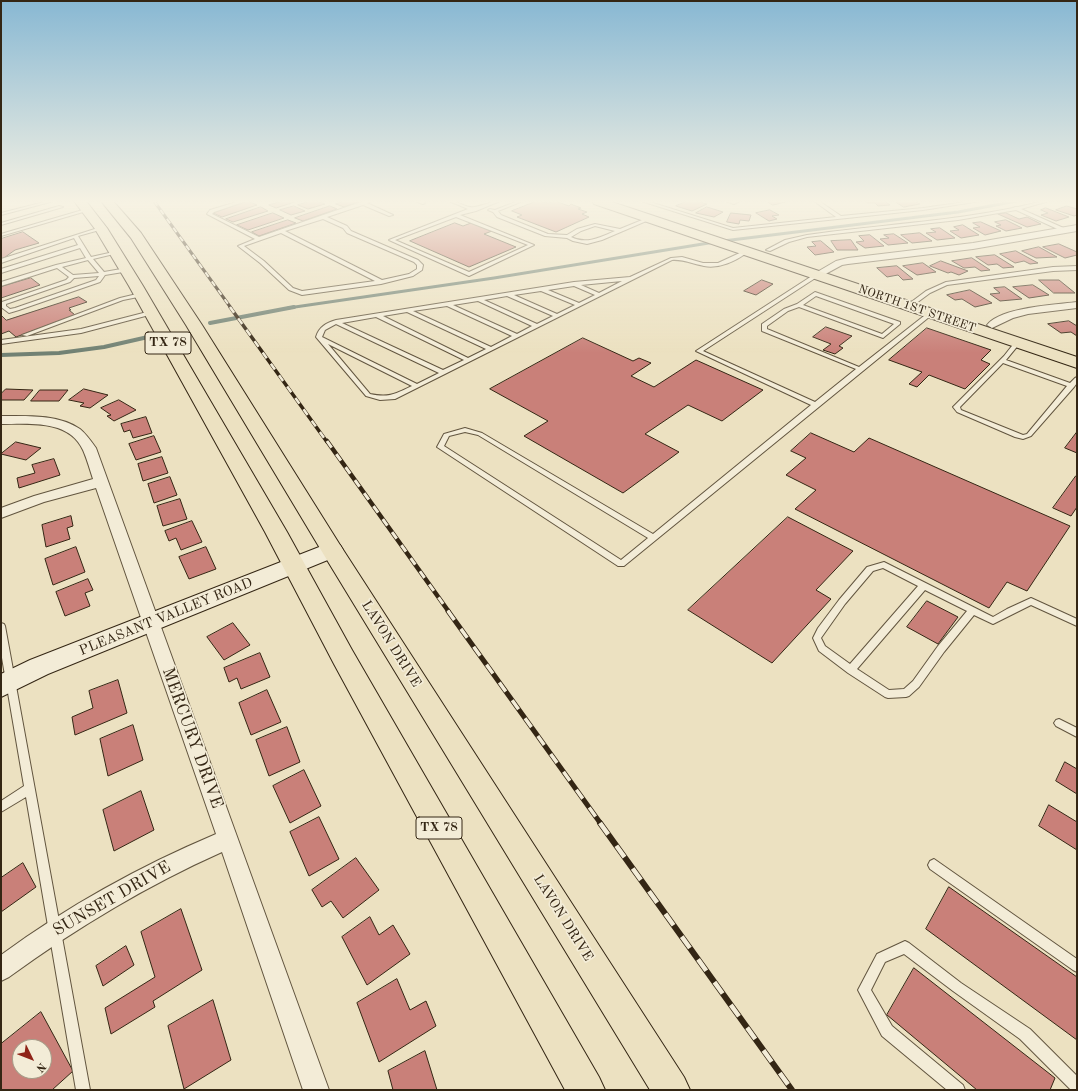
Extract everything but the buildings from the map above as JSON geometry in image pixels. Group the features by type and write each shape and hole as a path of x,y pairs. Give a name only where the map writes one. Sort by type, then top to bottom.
{"main road":[{"name":"TX 78","path":"116,252 276,532 343,657 586,1090"},
{"name":"LAVON DRIVE","path":"147,252 332,550 671,1090"},
{"name":"NORTH 1ST STREET","path":"758,252 913,303 992,325 1072,356"},
{"name":"NORTH 1ST STREET","path":"773,252 822,272"},
{"name":"NORTH 1ST STREET","path":"913,303 931,313 1017,343 1072,356"}],"street":[{"path":"822,272 839,263 848,261 924,252"},
{"path":"992,325 1009,316 1027,311 1077,305"},
{"name":"MERCURY DRIVE","path":"1,420 33,420 63,426 76,432 89,448 316,1090"},
{"path":"1,513 39,499 100,482"},
{"name":"PLEASANT VALLEY ROAD","path":"6,684 39,667 332,550"},
{"name":"SUNSET DRIVE","path":"1,969 30,948 95,906 159,871 228,839"}],"lane":[{"path":"1,262 30,252"},
{"path":"1,271 62,252"},
{"path":"85,252 102,274"},
{"path":"1,284 58,266 116,252"},
{"path":"248,252 262,262 291,289 302,293 381,282 411,275 418,270 420,265 416,261 395,252"},
{"path":"322,252 381,282"},
{"path":"418,252 469,274 515,252"},
{"path":"319,337 368,395 380,398 395,398 630,279 676,258 683,258 709,265 716,265 738,252"},
{"path":"58,266 72,277"},
{"path":"913,303 928,292 946,284 1053,269 1077,268"},
{"path":"102,274 98,281 17,309 9,311 3,306 4,303 68,281 72,277 127,270"},
{"path":"816,405 699,351 822,272"},
{"path":"319,337 325,326 336,322 574,284 630,279"},
{"path":"574,284 600,295"},
{"path":"541,289 579,305"},
{"path":"800,304 883,336 898,323 815,294 800,304 786,310 764,325 764,330 860,369"},
{"path":"508,295 558,316"},
{"path":"10,340 122,299 146,304"},
{"path":"478,299 537,326"},
{"path":"1,342 81,331 146,304"},
{"path":"449,304 517,336"},
{"path":"407,311 491,349"},
{"path":"653,537 480,434 465,430 446,435 440,447 621,564 931,313"},
{"path":"376,315 468,360"},
{"path":"336,322 444,373"},
{"path":"319,337 417,386"},
{"path":"1017,343 1002,361 956,407 958,411 1017,436 1023,437 1029,435 1077,379"},
{"path":"1002,361 1072,386"},
{"path":"972,610 916,684 906,693 888,694 851,670 822,648 817,638 821,630 842,602 870,569 884,565 924,585 972,610 993,621 1031,601 1077,623"},
{"path":"851,670 924,585"},
{"path":"1,626 6,684 29,789 84,1090"},
{"path":"1059,723 1077,733"},
{"path":"1,807 29,789"},
{"path":"934,865 1077,966"},
{"path":"958,1090 887,1031 864,990 881,958 905,947 957,987 1025,1034 1077,1086"}],"waterway":[{"path":"291,308 494,278 654,252"},
{"path":"210,323 291,308"},
{"path":"1,355 59,353 104,347 148,337"}],"railway":[{"path":"191,252 231,308"},
{"path":"230,307 327,442"},
{"path":"327,441 449,612"},
{"path":"448,611 601,824"},
{"path":"600,823 792,1090"}]}
